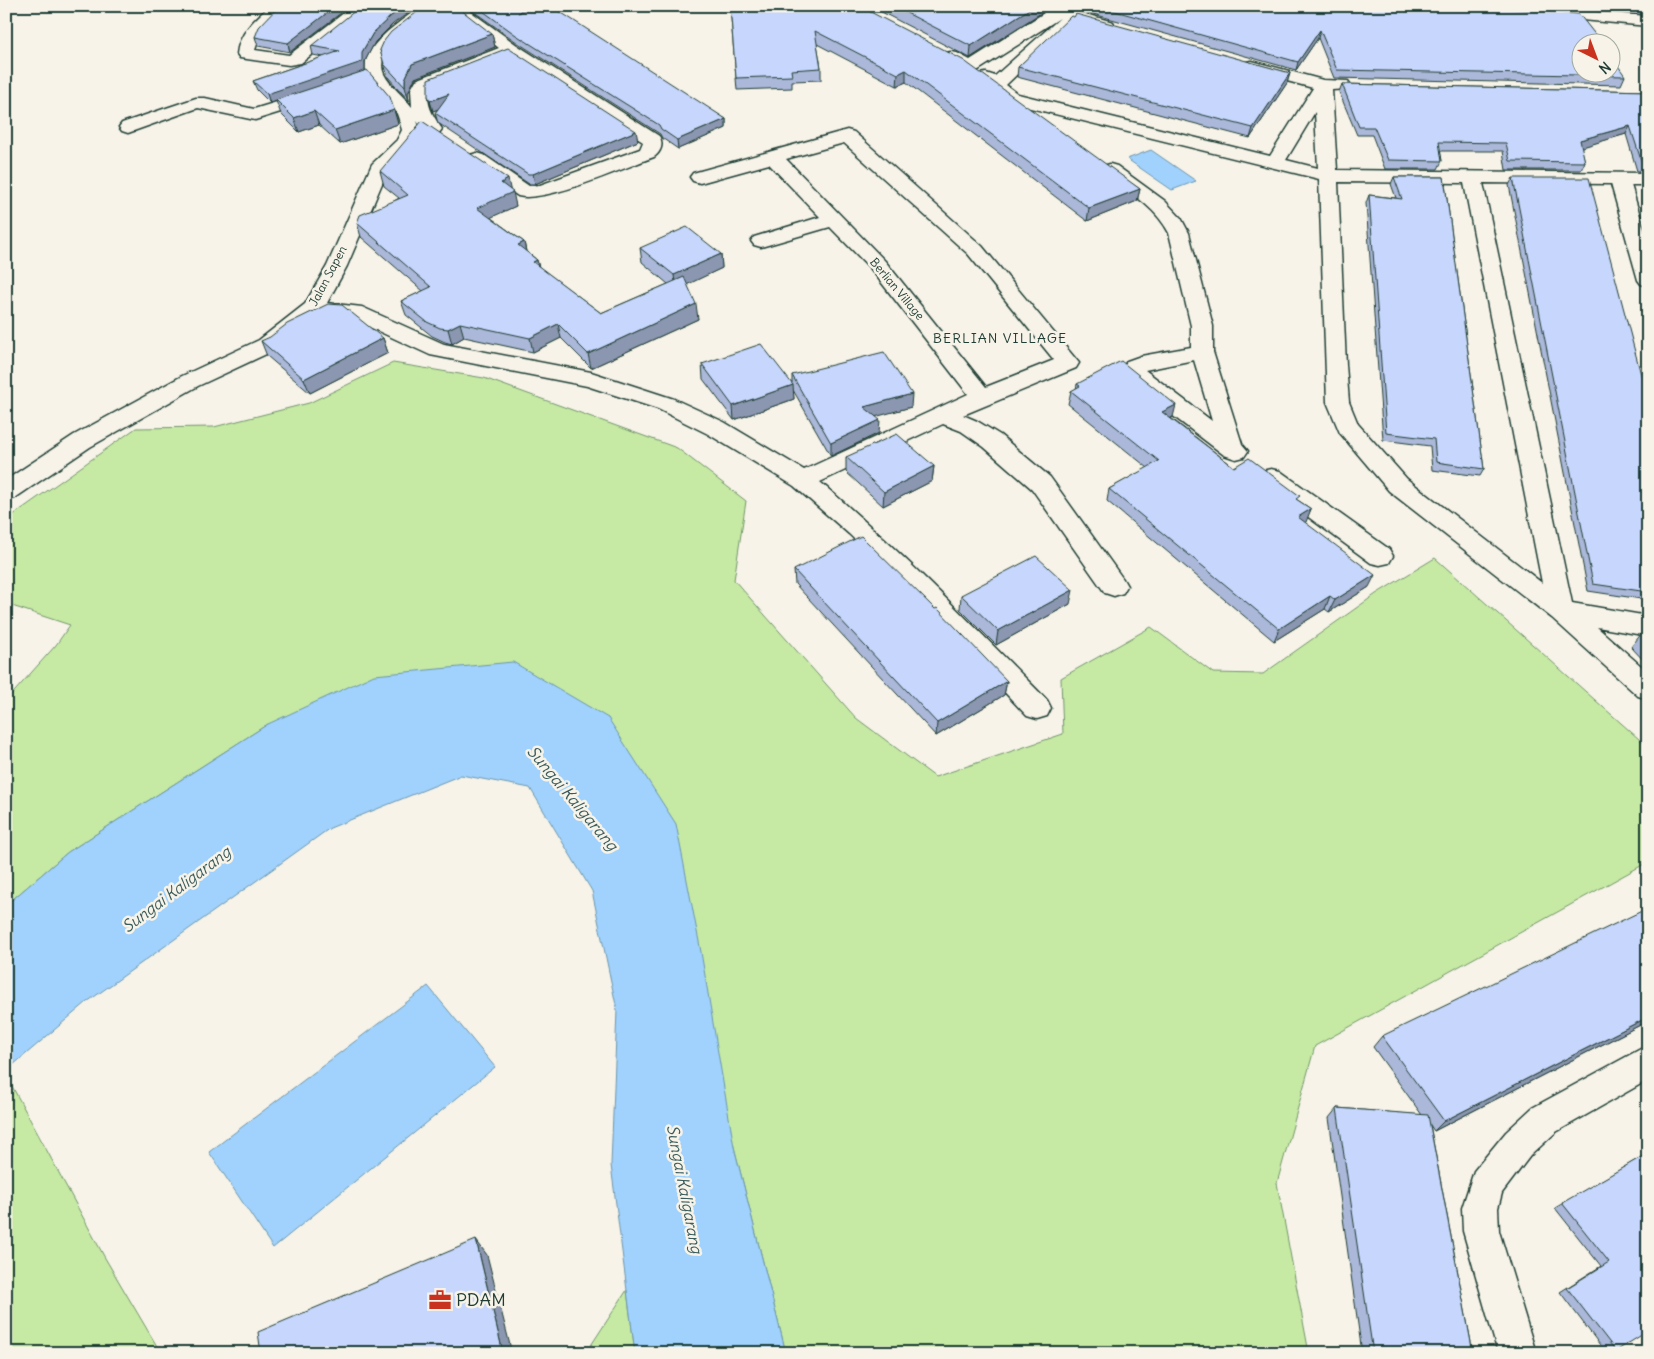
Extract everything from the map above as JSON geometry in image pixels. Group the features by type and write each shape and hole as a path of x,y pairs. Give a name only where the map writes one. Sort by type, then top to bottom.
{"street":[{"path":"280,6 259,25 250,38 246,54 296,59 364,6"},
{"name":"Jalan Sapen","path":"6,492 82,441 190,381 267,344 314,308 337,266 354,222 381,164 405,143 411,130 404,109 367,78 373,69 373,62 379,50 392,36 433,6"},
{"path":"452,6 511,49 652,140 651,150 597,172 543,191 533,192 525,192 461,149"},
{"path":"996,85 1056,12"},
{"path":"971,67 1056,12 1126,31"},
{"path":"1531,12 1648,21"},
{"path":"445,138 426,122 419,88 422,84 511,49"},
{"path":"937,49 971,67 1052,127"},
{"path":"1238,62 1323,85 1362,86"},
{"path":"1275,163 1323,85"},
{"path":"1323,85 1335,365 1338,402 1348,427 1398,485 1561,611 1648,688"},
{"path":"128,127 196,103 205,103 255,115 333,90"},
{"path":"1012,98 1328,176 1648,178"},
{"path":"700,177 847,136 976,250 1068,363 982,397 803,480"},
{"name":"Berlian Village","path":"773,156 878,265 982,397"},
{"path":"1091,156 1162,208 1173,220 1179,233 1202,326 1202,352 1232,449"},
{"path":"1472,177 1561,611"},
{"path":"1618,178 1648,280"},
{"path":"761,241 834,219"},
{"path":"314,308 354,312 438,350 591,379 666,404 716,428 803,480 858,528 936,603 1037,708"},
{"path":"1202,352 1149,361 1135,366 1132,371 1142,381 1232,449 1380,556"},
{"path":"942,415 968,426 992,441 1041,483 1114,586"},
{"path":"1561,611 1648,626"},
{"path":"1517,1353 1481,1231 1480,1208 1487,1184 1518,1144 1544,1120 1648,1061"}],"green space":[{"path":"393,363 484,378 677,448 746,501 734,580 856,718 935,777 1063,734 1061,678 1151,627 1213,673 1263,674 1376,594 1435,558 1648,747 1648,862 1315,1046 1277,1183 1309,1353 786,1353 734,1147 608,718 268,724 68,852 6,905 6,701 56,645 70,625 6,604 6,520 136,428 214,427 309,403"},
{"path":"6,1075 105,1258 161,1353 6,1353"},
{"path":"627,1290 635,1353 586,1353"}],"water":[{"path":"1151,150 1196,181 1172,190 1127,159"},
{"name":"Sungai Kaligarang","path":"513,662 608,718 676,824 701,952 734,1147 786,1353 635,1353 611,1165 617,1010 592,891 530,788 461,775 330,828 87,1002 6,1071 6,905 68,852 268,724 374,675"},
{"path":"428,986 495,1067 273,1248 209,1152"}],"building":[{"path":"279,6 336,6 288,43 255,37 259,27"},
{"path":"361,6 404,6 373,33 362,52 362,62 267,94 253,81 340,51 311,46"},
{"path":"425,6 456,6 492,34 412,64 405,79 405,87 384,64 380,50 391,32"},
{"path":"476,6 525,6 518,13 536,6 551,6 726,119 677,140 661,129 659,125 516,35"},
{"path":"730,6 859,6 963,60 1140,189 1089,208 906,70 898,74 815,31 821,68 791,70 792,76 736,78"},
{"path":"893,6 1034,6 971,46"},
{"path":"1097,6 1480,6 1579,14 1593,32 1572,32 1572,75 1337,70 1320,30 1298,62"},
{"path":"1076,14 1290,73 1253,128 1018,67 1071,16 1074,17"},
{"path":"508,48 636,131 533,174 528,174 435,113 449,94 430,101 428,96 428,79"},
{"path":"367,70 390,97 394,110 335,130 314,111 294,118 276,100"},
{"path":"1342,84 1648,91 1648,163 1642,163 1630,126 1580,140 1585,162 1510,161 1506,143 1439,142 1442,161 1388,160 1374,127 1359,127"},
{"path":"422,121 508,179 501,183 513,192 477,208 524,242 518,245 537,260 533,262 601,313 684,277 696,304 588,354 558,324 530,338 460,323 448,329 440,328 427,322 401,301 431,287 357,223 360,215 408,195 380,171"},
{"path":"1394,177 1444,177 1484,469 1436,462 1434,439 1386,433 1369,195 1402,199"},
{"path":"1513,178 1589,178 1648,401 1648,592 1593,584"},
{"path":"687,227 721,254 674,275 640,248"},
{"path":"328,304 342,305 383,338 304,379 261,341 270,337 287,324"},
{"path":"761,344 793,385 733,406 702,364"},
{"path":"884,352 912,394 864,407 880,420 831,443 792,375"},
{"path":"1121,361 1176,405 1162,412 1234,467 1249,458 1300,496 1296,499 1311,509 1298,517 1375,575 1335,600 1330,596 1279,629 1109,489 1159,461 1071,391 1080,386 1077,384"},
{"path":"897,434 934,466 884,492 846,457"},
{"path":"861,536 935,609 937,608 1007,681 937,723 794,570"},
{"path":"1036,556 1073,590 998,631 961,595"},
{"path":"1648,631 1648,640 1642,633"},
{"path":"1648,908 1648,1017 1444,1121 1382,1036"},
{"path":"1337,1108 1428,1115 1473,1353 1373,1353"},
{"path":"1648,1153 1648,1331 1616,1351 1567,1288 1609,1262 1562,1203"},
{"name":"PDAM","path":"476,1240 503,1353 261,1353 258,1332"}],"place":[{"name":"PDAM","path":"440,1300"}],"district":[{"name":"BERLIAN VILLAGE","path":"1000,338"}]}
